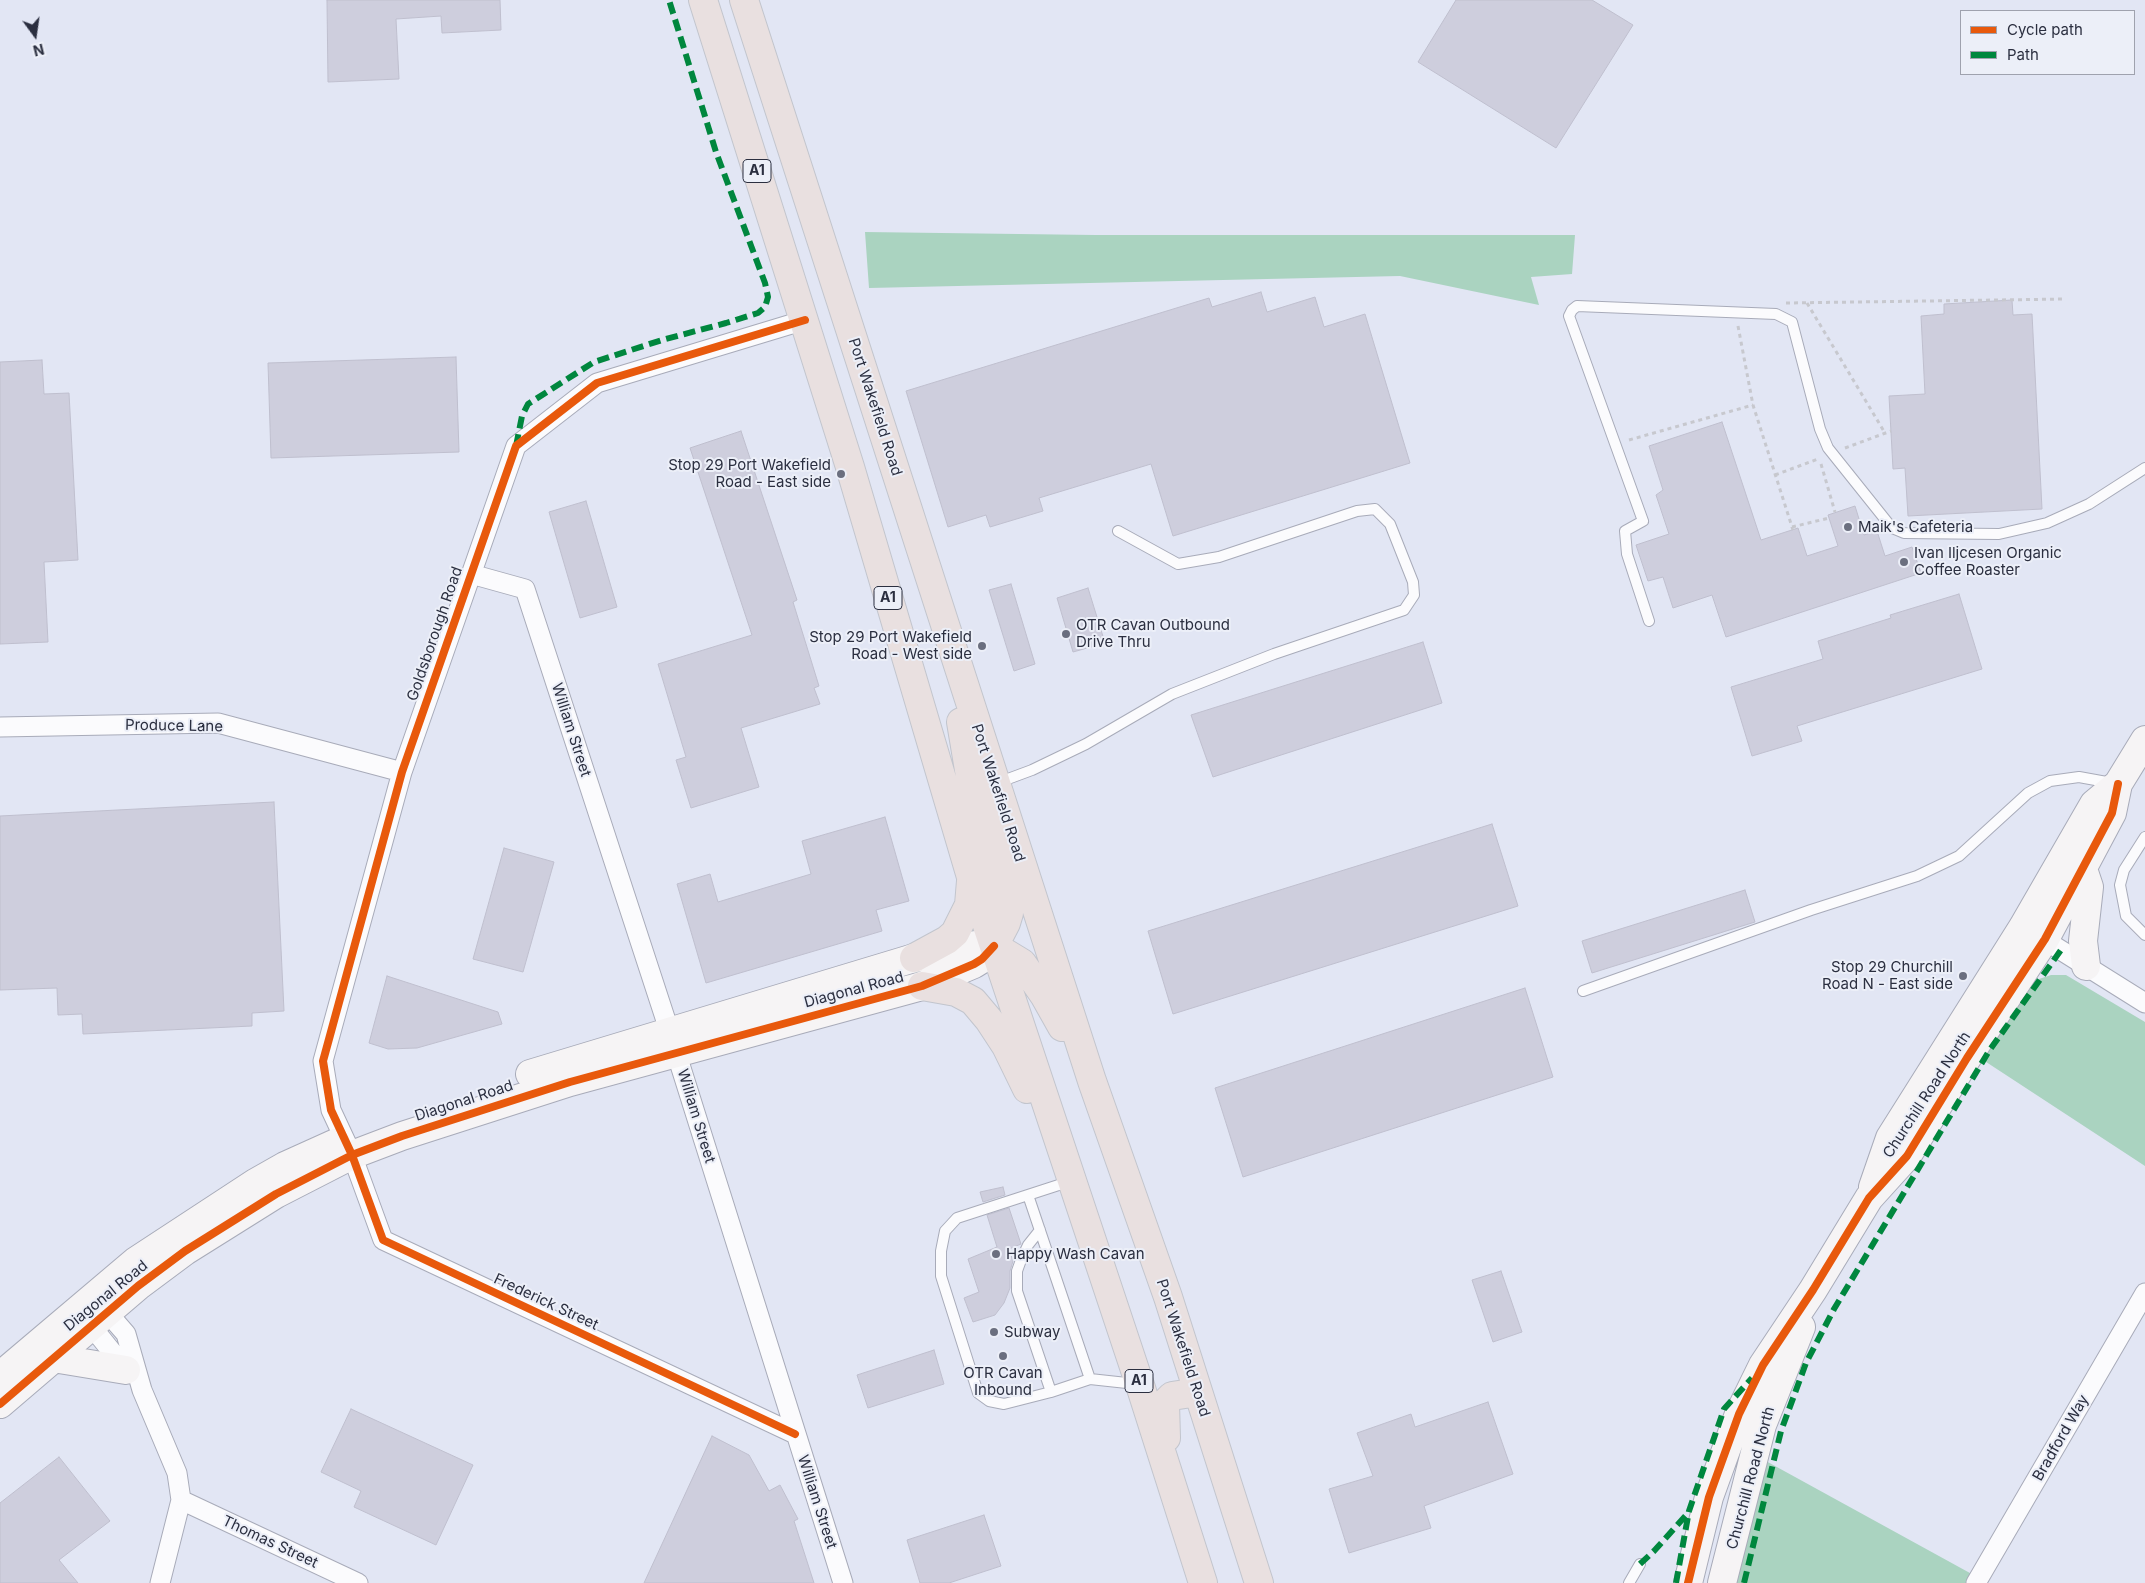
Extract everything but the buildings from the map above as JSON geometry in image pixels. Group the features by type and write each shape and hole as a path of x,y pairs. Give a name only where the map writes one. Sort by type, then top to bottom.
{"highway":[{"name":"Port Wakefield Road","path":"744,0 1092,1081 1168,1297 1259,1583"},
{"name":"A1","path":"711,7 971,877 1073,1180 1203,1583"},
{"path":"944,624 974,794 1007,899 1009,913 994,946 1022,962 1044,995 1092,1081"},
{"path":"914,958 948,940 955,933 969,905 971,877"},
{"path":"922,986 966,996 973,1001 989,1020 1006,1046 1073,1180"},
{"path":"1166,1467 1165,1403 1172,1396 1198,1392"}],"street":[{"name":"Goldsborough Road","path":"348,1147 331,1110 323,1061 402,772 516,446 597,384 805,320"},
{"name":"William Street","path":"471,574 525,589 673,1042 843,1583"},
{"name":"Produce Lane","path":"0,727 218,723 402,772"},
{"name":"Churchill Road North","path":"1688,1583 1709,1497 1739,1414 1763,1365 1813,1290 1869,1198 1907,1156 1967,1058 2034,933 2094,804 2118,784 2145,740"},
{"name":"Churchill Road North","path":"2034,933 2083,869 2112,813 2118,784"},
{"path":"2083,869 2089,887 2083,941 2086,966"},
{"path":"2034,933 2145,1004"},
{"name":"Diagonal Road","path":"0,1404 53,1358 136,1261 255,1183 285,1166 474,1112 570,1082 673,1042 914,958 976,945 994,946"},
{"name":"Diagonal Road","path":"673,1042 922,986 974,964 982,959 994,946"},
{"name":"Frederick Street","path":"348,1147 384,1240 795,1434"},
{"name":"Churchill Road North","path":"1722,1583 1762,1425 1798,1338 1813,1290"},
{"name":"Bradford Way","path":"1976,1583 2145,1293"},
{"name":"Diagonal Road","path":"0,1376 93,1311"},
{"path":"93,1311 126,1334 134,1380"},
{"path":"93,1311 134,1380 177,1473 181,1500 160,1583"},
{"path":"53,1358 134,1380"},
{"name":"Thomas Street","path":"181,1500 358,1583"}],"lane":[{"path":"1649,621 1627,554 1625,531 1643,521 1569,316 1572,310 1578,306 1776,314 1792,322 1820,428 1828,448 1892,528 1904,533 1999,534 2047,523 2089,504 2145,468"},
{"path":"996,784 1032,770 1086,744 1172,694 1274,654 1404,610 1414,595 1413,582 1390,524 1375,509 1357,510 1219,557 1178,564 1118,531"},
{"path":"1582,991 1811,910 1917,876 1959,856 2028,793 2050,780 2079,777 2118,784"},
{"path":"2145,837 2124,870 2120,885 2126,916 2145,935"},
{"path":"1073,1180 957,1218 945,1231 941,1251 941,1276 976,1388 981,1397 998,1404 1008,1404 1090,1379 1140,1385"},
{"path":"1028,1195 1090,1379"},
{"path":"1040,1230 1028,1245 1017,1270 1017,1291 1051,1392"},
{"path":"1629,1583 1640,1564"}],"path":[{"path":"1780,303 2066,299"},
{"path":"1808,303 1884,433"},
{"path":"1737,322 1753,405 1793,528 1829,518"},
{"path":"1624,442 1753,405"},
{"path":"1819,458 1835,512"}],"green space":[{"path":"865,232 1095,235 1575,235 1572,274 1531,277 1539,305 1400,276 869,288"},
{"path":"2051,975 2066,975 2145,1022 2145,1166 1980,1058 2022,993 2039,979"},
{"path":"1755,1455 1979,1578 1976,1583 1722,1583"}],"marked path":[{"path":"516,446 522,416 528,404 594,362 662,340 758,313 765,307 768,297 765,283 716,152 669,0"},
{"path":"1744,1583 1781,1431 1806,1363 1834,1309 1989,1051 2061,950"},
{"path":"1676,1583 1689,1511 1724,1409 1752,1378"},
{"path":"1640,1564 1689,1512"}],"cycle path":[{"path":"795,1434 383,1240 352,1155 331,1110 323,1061 402,772 516,446 597,383 805,320"},
{"path":"1688,1583 1709,1497 1739,1414 1763,1365 1813,1290 1869,1198 1907,1156 1967,1058 2045,939 2112,813 2118,784"},
{"path":"0,1404 138,1286 185,1251 276,1194 352,1155 402,1136 570,1082 922,986 974,964 982,959 994,946"}],"place":[{"name":"Stop 29 Port Wakefield Road - East side","path":"841,474"},
{"name":"Maik's Cafeteria","path":"1848,527"},
{"name":"Ivan Iljcesen Organic Coffee Roaster","path":"1904,562"},
{"name":"OTR Cavan Outbound Drive Thru","path":"1066,634"},
{"name":"Stop 29 Port Wakefield Road - West side","path":"982,646"},
{"name":"Stop 29 Churchill Road N - East side","path":"1963,976"},
{"name":"Happy Wash Cavan","path":"996,1254"},
{"name":"Subway","path":"994,1332"},
{"name":"OTR Cavan Inbound","path":"1003,1356"}]}
